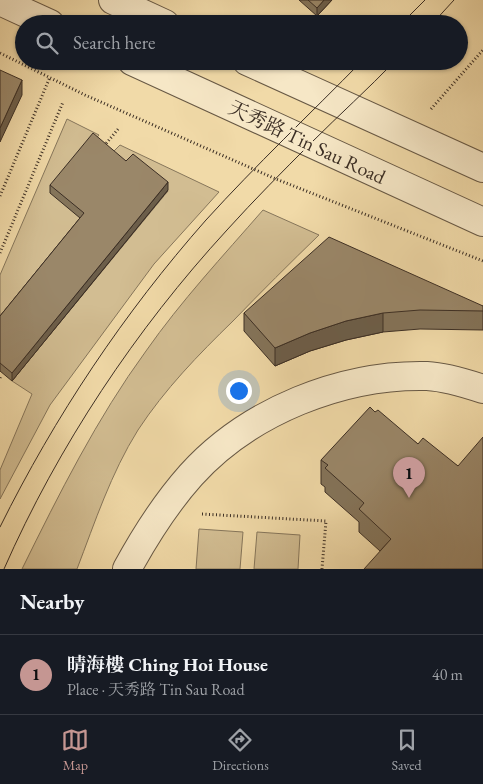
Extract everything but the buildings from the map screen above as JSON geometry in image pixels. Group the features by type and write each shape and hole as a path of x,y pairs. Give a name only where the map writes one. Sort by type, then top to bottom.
{"street":[{"path":"113,0 146,15"},
{"path":"0,1 30,15"},
{"name":"天秀路 Tin Sau Road","path":"152,70 483,222"},
{"path":"267,70 483,168"},
{"path":"127,569 165,508 192,474 217,450 275,411 346,385 387,378 428,376 458,381 483,388"}],"path":[{"path":"468,67 483,50"},
{"path":"0,53 15,60"},
{"path":"35,70 85,95 276,179 483,261"},
{"path":"412,136 435,104 465,70"},
{"path":"0,196 50,77"},
{"path":"0,253 63,102"},
{"path":"100,151 119,128"},
{"path":"198,514 211,513 326,521 322,569"}],"shaded area":[{"path":"67,119 99,135 50,193 110,155 120,145 219,192 154,264 50,405 0,499 0,470 32,394 12,381 168,191 0,324 0,275"},
{"path":"263,210 319,235 195,360 148,415 128,446 112,480 77,569 22,569 80,457 128,377 173,314"},
{"path":"199,529 243,532 240,569 196,569"},
{"path":"257,532 300,535 298,569 254,569"}],"tram line":[{"path":"410,15 425,0"},
{"path":"440,15 454,0"},
{"path":"0,527 44,445 68,406 119,329 147,292 206,220 353,70"},
{"path":"4,569 25,523 74,434 102,390 161,307 227,230 311,143 386,70"}],"place":[{"name":"晴海樓 Ching Hoi House","path":"409,498"}]}
